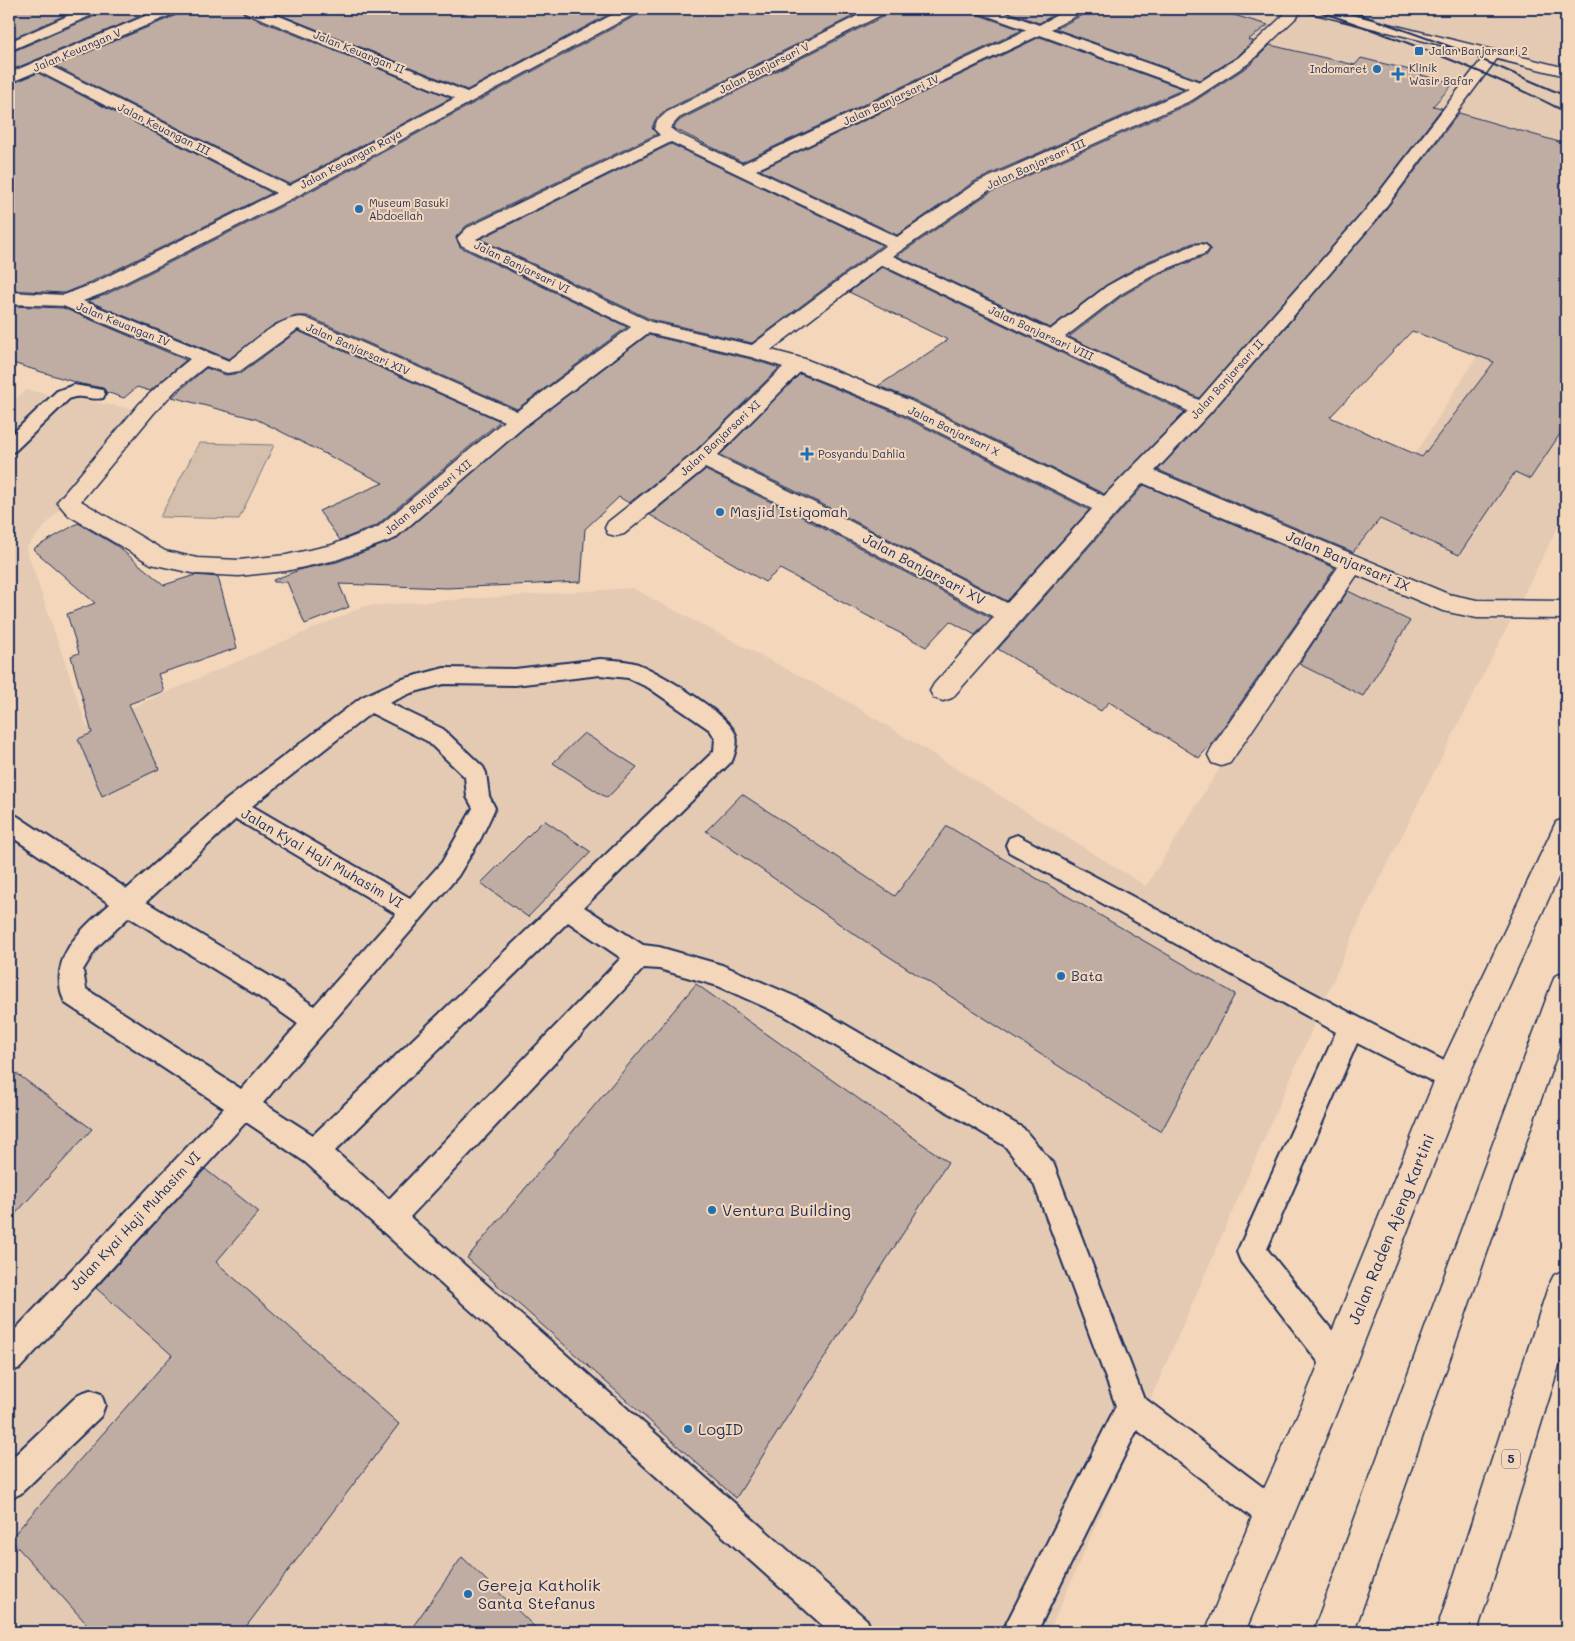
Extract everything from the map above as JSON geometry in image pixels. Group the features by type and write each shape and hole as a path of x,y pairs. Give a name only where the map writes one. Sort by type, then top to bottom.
{"main road":[{"path":"9,47 94,9"},
{"name":"Jalan Keuangan V","path":"9,78 173,9"},
{"name":"Jalan Keuangan II","path":"250,9 467,97"},
{"name":"Jalan Keuangan Raya","path":"66,301 97,290 289,193 633,9"},
{"name":"Jalan Banjarsari V","path":"670,136 662,129 663,124 673,115 882,9"},
{"path":"982,9 1202,88"},
{"name":"Jalan Banjarsari IV","path":"742,170 1041,29 1078,9"},
{"name":"Jalan Banjarsari III","path":"756,352 880,257 982,188 1187,97 1244,60 1298,9"},
{"path":"1312,9 1566,72"},
{"name":"Jalan Banjarsari II","path":"943,691 1107,507 1202,409 1370,216 1494,53"},
{"name":"Jalan Keuangan III","path":"40,66 289,193"},
{"path":"670,136 898,244"},
{"name":"Jalan Banjarsari VI","path":"670,136 473,232 466,238 466,241 645,326 798,363"},
{"path":"1051,338 1114,290 1153,268 1200,249"},
{"name":"Jalan Banjarsari VIII","path":"880,257 1202,409"},
{"name":"Jalan Keuangan IV","path":"9,298 66,301 204,357"},
{"path":"9,311 29,300"},
{"name":"Jalan Banjarsari XIV","path":"204,357 227,368 233,367 288,326 299,322 519,420"},
{"name":"Jalan Banjarsari XII","path":"204,357 147,408 68,502 76,510 159,558 197,566 239,568 286,563 336,552 386,533 519,420 645,326"},
{"name":"Jalan Banjarsari XI","path":"616,528 703,458 798,363"},
{"name":"Jalan Banjarsari X","path":"798,363 904,406 1107,507"},
{"name":"Jalan Banjarsari XV","path":"703,458 811,510 1010,615"},
{"name":"Jalan Banjarsari IX","path":"1140,473 1443,602 1477,609 1566,610"},
{"path":"1221,755 1353,563"},
{"name":"Jalan Raden Ajeng Kartini","path":"1226,1632 1318,1411 1451,1078 1566,830"},
{"path":"1333,1632 1566,986"},
{"name":"5","path":"1456,1632 1566,1286"}],"lane":[{"path":"9,447 63,395 74,390 97,394"},
{"path":"234,807 368,703 406,686 444,676 515,677 600,667 631,670 656,682 717,724 726,737 724,755 315,1152"},
{"name":"Jalan Kyai Haji Muhasim VI","path":"9,1357 244,1105 450,869 473,831 484,808 478,797 475,773 435,735 368,703"},
{"name":"Jalan Kyai Haji Muhasim VI","path":"244,1105 74,995 71,969 88,939 234,807 412,911"},
{"path":"9,823 128,902 267,988 316,1022"},
{"path":"1017,845 1351,1027 1451,1078"},
{"path":"567,909 639,956 659,958 722,976 794,1008 1014,1137 1044,1175 1132,1407 1281,1498"},
{"path":"390,1218 639,956"},
{"path":"1337,1361 1251,1252 1351,1027"},
{"path":"244,1105 315,1152 855,1632"},
{"path":"9,1483 90,1405"},
{"path":"1019,1632 1132,1407"}],"shaded area":[{"path":"1162,9 1566,9 1566,187 1409,142 1370,184 1162,112 1221,62 1126,35"},
{"path":"1566,213 1566,511 1360,919 1049,1632 9,1632 9,404 26,390 144,411 26,548 87,727 365,606 632,588 842,698 1146,886"},
{"path":"199,443 274,445 239,519 160,517"}],"building":[{"path":"9,9 79,9 9,40"},
{"path":"103,9 158,9 9,71 9,53 100,14"},
{"path":"182,9 241,9 244,14 451,98 289,184 55,66 179,14"},
{"path":"266,9 619,9 467,90"},
{"path":"642,9 867,9 666,110 655,120 652,128 657,134 466,226 456,237 460,247 627,327 517,409 307,316 296,316 275,324 229,359 88,301 105,295 296,199 639,14"},
{"path":"891,9 973,9 976,14 1022,30 742,162 673,128 680,120 888,14"},
{"path":"1000,9 1065,9 1039,23"},
{"path":"1087,9 1213,9 1268,25 1248,40 1253,41 1238,56 1200,80 1056,29 1084,14"},
{"path":"1040,37 1184,89 975,181 897,235 760,170"},
{"path":"1270,45 1355,65 1361,58 1454,83 1433,106 1442,108 1363,211 1199,398 1069,337 1122,296 1160,274 1207,255 1211,249 1206,243 1193,243 1146,262 1106,285 1050,328 897,256 989,193 1193,102 1250,65"},
{"path":"38,73 272,193 89,283 64,293 9,290 9,85"},
{"path":"1459,113 1566,144 1566,425 1530,479 1515,472 1459,555 1380,519 1353,552 1158,470 1210,415 1377,221","holes":["1412,331 1494,362 1422,457 1330,417"]},
{"path":"671,144 882,245 752,343 652,320 480,239"},
{"path":"882,267 1185,412 1104,494 912,399 878,386 948,340 849,292"},
{"path":"9,306 63,308 186,360 150,391 137,387 124,398 106,392 103,388 81,384 9,362"},
{"path":"298,331 500,421 377,525 340,540 319,511 383,483 256,419 172,397 206,368 226,375 241,373"},
{"path":"648,335 751,359 779,368 694,452 629,503 619,497 585,529 581,582 447,588 339,584 349,607 305,624 287,582 274,582 273,580 302,569 337,562 395,540 527,426"},
{"path":"800,374 896,413 1089,510 1007,601 820,503 720,455"},
{"path":"705,470 802,517 991,618 975,635 950,621 926,647 780,569 765,582 650,515"},
{"path":"1144,485 1335,568 1215,739 1199,758 1109,702 1101,711 998,649"},
{"path":"78,523 117,546 164,585 195,575 218,577 237,648 158,674 164,691 129,704 159,769 102,796 78,739 92,733 71,656 79,653 67,614 95,603 33,549"},
{"path":"1348,591 1410,621 1363,696 1299,664"},
{"path":"584,733 637,767 607,798 553,763"},
{"name":"Bata","path":"742,794 895,896 947,826 1235,994 1161,1132 851,932 706,831"},
{"path":"544,820 591,852 528,917 481,883"},
{"name":"Ventura Building","path":"696,984 948,1162 736,1498 467,1258"},
{"path":"9,1068 92,1129 9,1221"},
{"path":"205,1169 259,1212 216,1262 399,1424 242,1632 94,1632 10,1539 172,1355 96,1288"},
{"name":"Gereja Katholik Santa Stefanus","path":"462,1557 540,1632 409,1632"}],"railway":[{"path":"1312,9 1377,31 1441,56 1504,82 1566,112"},
{"path":"1345,9 1457,49 1566,96"}],"place":[{"name":"Jalan Banjarsari 2","path":"1419,51"},
{"name":"Indomaret","path":"1377,69"},
{"name":"Klinik Wasir Bafar","path":"1398,74"},
{"name":"Museum Basuki Abdoellah","path":"359,209"},
{"name":"Posyandu Dahlia","path":"807,454"},
{"name":"Masjid Istiqomah","path":"720,512"},
{"name":"Bata","path":"1061,976"},
{"name":"Ventura Building","path":"712,1210"},
{"name":"LogID","path":"688,1429"},
{"name":"Gereja Katholik Santa Stefanus","path":"468,1594"}]}
